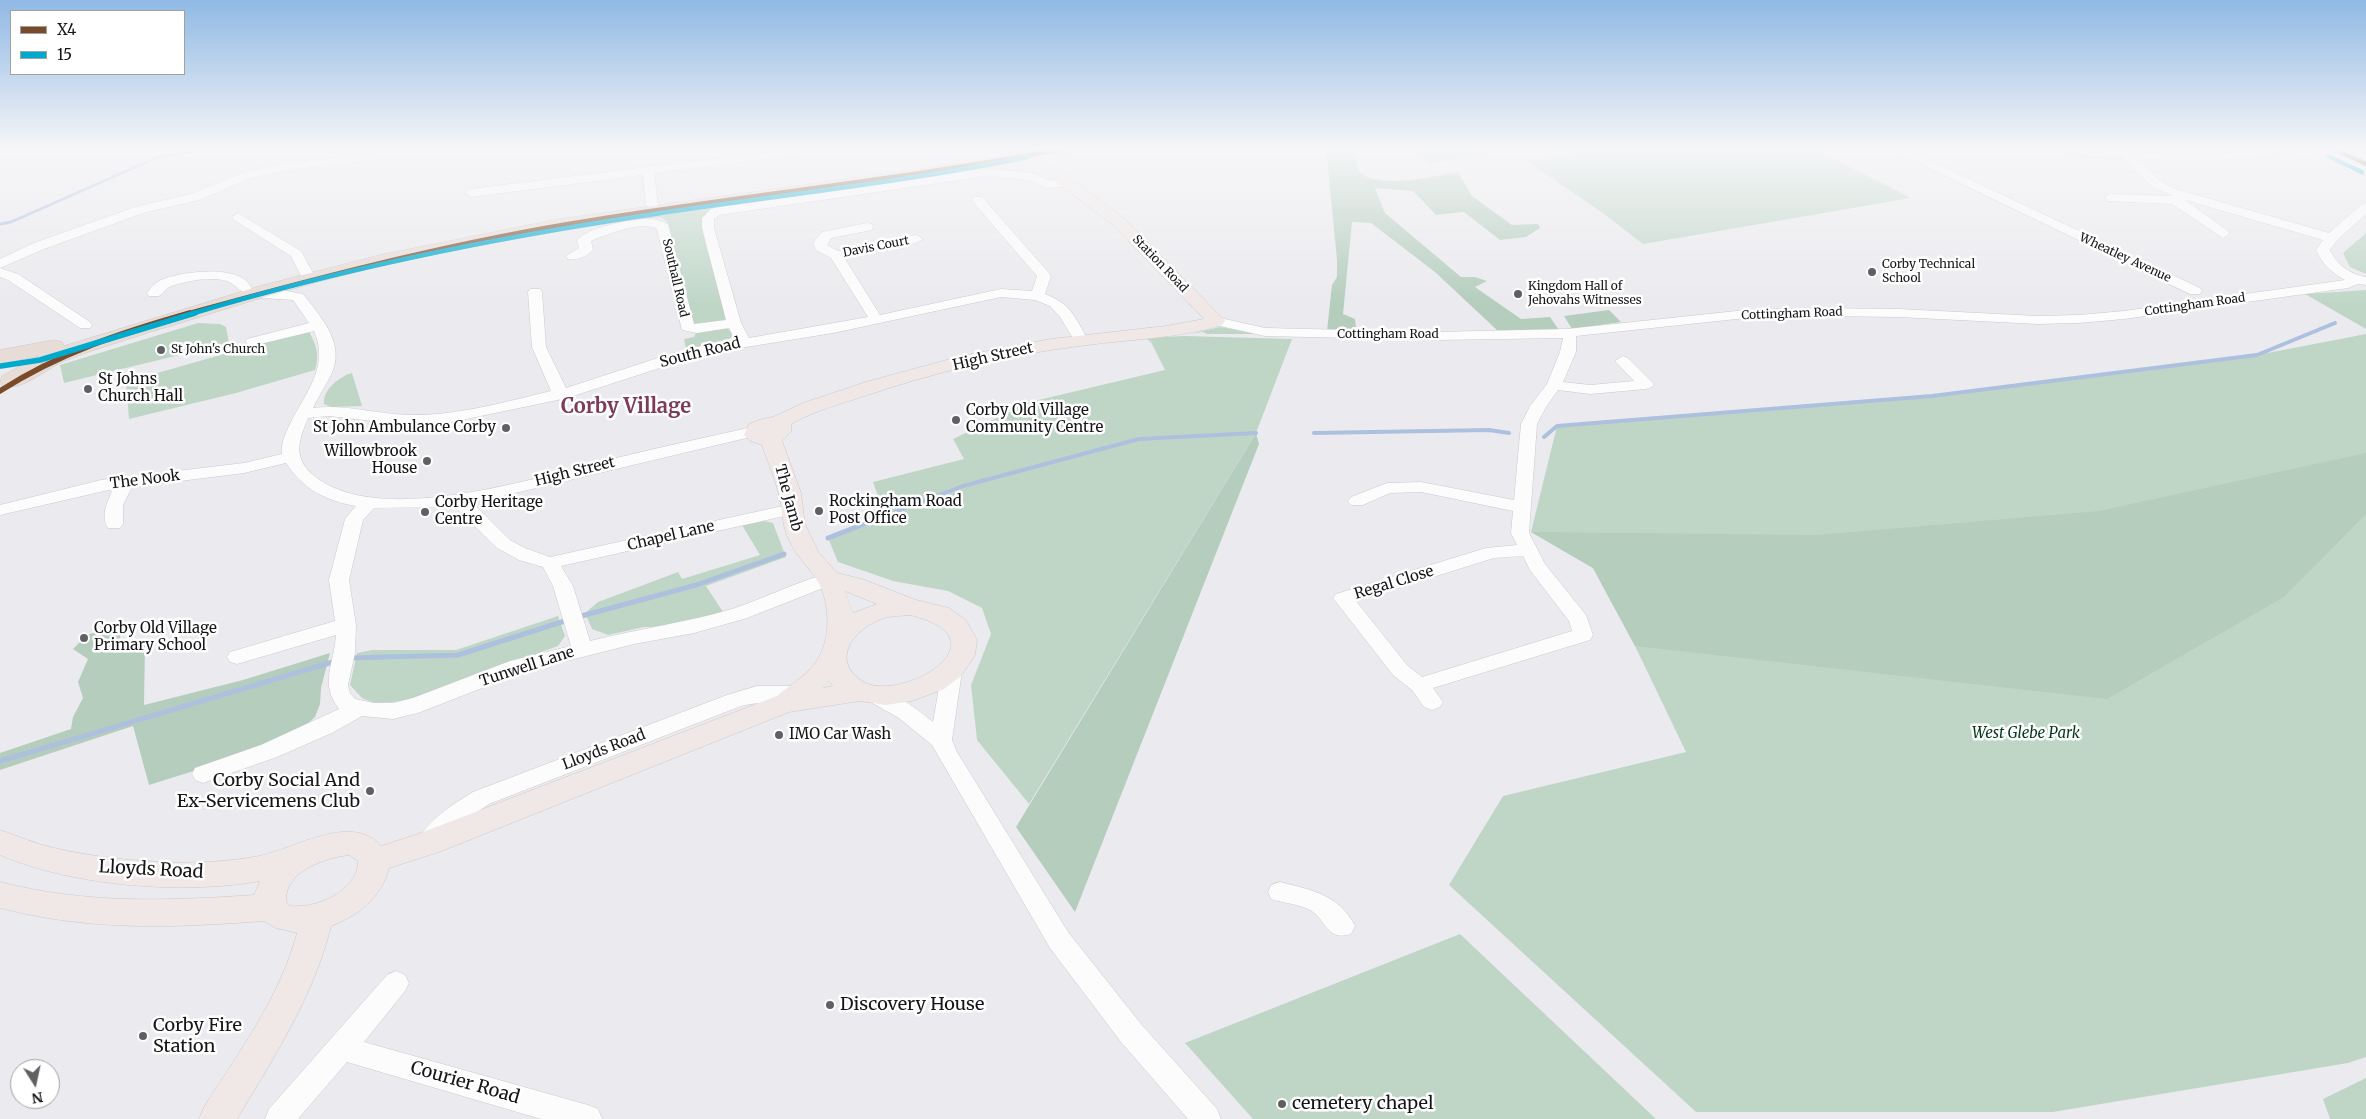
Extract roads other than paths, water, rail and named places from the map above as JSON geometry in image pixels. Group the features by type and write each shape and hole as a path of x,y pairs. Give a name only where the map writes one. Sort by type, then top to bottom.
{"highway":[{"path":"3,378 93,343 306,273 477,234 689,200"},
{"path":"0,357 38,352 250,292 480,239 724,200"}],"main road":[{"name":"Station Road","path":"1088,200 1132,234 1216,321"},
{"name":"High Street","path":"767,431 797,413 872,387 1001,353 1081,340 1180,330 1216,321"},
{"name":"The Jamb","path":"767,431 790,493 794,524 800,539 813,561 829,579 841,614 834,650"},
{"path":"829,579 852,585 910,607 947,616 959,627 964,641 962,656 952,670 931,686 903,695 867,694 845,684 835,673 834,650 849,627 867,616 888,609 910,607"},
{"name":"Lloyds Road","path":"374,862 428,843 791,699 812,683 834,650"},
{"name":"Lloyds Road","path":"791,699 867,694"},
{"name":"Lloyds Road","path":"0,842 40,857 85,866 136,872 192,874 244,871 275,865 303,856"},
{"path":"335,844 350,844 362,846 370,852 374,862 372,873 365,886 352,899 336,910 317,917 301,920 288,919 277,915 270,907 269,898 279,876 303,856 335,844"},
{"path":"0,895 70,911 126,915 185,914 270,907"},
{"path":"217,1119 278,1018 312,939 317,917"}],"street":[{"path":"0,264 46,244 139,210 181,200"},
{"path":"651,200 652,205"},
{"path":"743,342 734,323 708,228 708,218 715,212 728,208 784,200"},
{"path":"978,200 1044,276 1037,296"},
{"name":"Wheatley Avenue","path":"2004,200 2195,291"},
{"path":"2182,200 2223,234"},
{"path":"2187,200 2332,238"},
{"path":"2361,281 2341,272 2326,258 2323,250 2332,238 2366,207"},
{"path":"238,218 296,254 306,273"},
{"name":"Southall Road","path":"590,236 641,222 660,224 663,227 687,327 697,329 734,323"},
{"path":"868,226 832,234 824,238 820,243 821,247 836,255 876,319"},
{"path":"573,256 586,250 584,240 590,236"},
{"name":"Davis Court","path":"836,255 916,240"},
{"path":"0,272 13,277 85,325"},
{"path":"298,297 306,286 329,274"},
{"path":"154,293 165,283 208,275 229,277 240,282 250,292 298,297 318,325 326,340 330,356 326,369 301,414 292,438 291,457"},
{"name":"Cottingham Road","path":"1216,321 1259,331 1291,334 1345,335 1567,333 1782,313 1899,313 2038,320 2124,315 2361,281"},
{"path":"2124,315 2111,305 2265,282 2273,287"},
{"path":"535,292 539,347 561,395"},
{"name":"South Road","path":"301,414 329,412 408,420 486,411 561,395 672,358 743,342 806,334 991,294 1014,293 1037,296 1061,308 1077,330 1081,340"},
{"path":"252,342 318,325"},
{"path":"1420,685 1582,635 1579,620 1537,566 1520,533 1529,424 1538,406 1554,385 1568,352 1570,338 1567,333"},
{"path":"1623,360 1658,396"},
{"path":"1554,385 1578,390 1598,391 1646,384"},
{"name":"High Street","path":"291,457 300,472 321,489 339,496 369,503 460,502 477,496 656,453 767,431"},
{"name":"The Nook","path":"0,510 77,490 125,482 244,468 291,457"},
{"path":"114,524 114,505 125,482"},
{"path":"1357,501 1387,488 1421,487 1523,500"},
{"path":"460,502 469,507 491,534 505,545 550,563 563,586 582,649"},
{"path":"359,708 347,704 340,695 338,686 344,660 346,625 339,580 354,519 369,503"},
{"name":"Chapel Lane","path":"550,563 792,509"},
{"name":"Regal Close","path":"1432,702 1420,685 1400,670 1343,598 1493,552 1529,550"},
{"name":"Tunwell Lane","path":"359,708 374,711 393,711 418,705 517,666 634,637 687,628 740,613 829,579"},
{"path":"237,656 346,625"},
{"path":"941,740 952,670"},
{"path":"867,694 907,713 941,740 947,754 1059,940 1121,1021 1207,1119"},
{"path":"203,774 269,751 324,727 359,708"},
{"path":"1280,892 1318,902 1342,926"},
{"path":"279,1119 396,983"},
{"name":"Courier Road","path":"342,1048 588,1119"}],"waterway":[{"path":"0,224 11,222 60,200"},
{"path":"1544,437 1557,426 1932,396 2257,355 2335,323"},
{"path":"1314,433 1489,430 1509,433"},
{"path":"866,523 963,486 1139,439 1256,433"},
{"path":"828,538 869,522"},
{"path":"578,617 696,585 784,554"},
{"path":"349,658 458,655 568,620"},
{"path":"0,761 336,661"}],"place":[{"name":"Corby Technical School","path":"1872,272"},
{"name":"Kingdom Hall of Jehovahs Witnesses","path":"1518,294"},
{"name":"St John's Church","path":"161,350"},
{"name":"St Johns Church Hall","path":"88,389"},
{"name":"Corby Old Village Community Centre","path":"956,420"},
{"name":"St John Ambulance Corby","path":"506,428"},
{"name":"Willowbrook House","path":"427,461"},
{"name":"Rockingham Road Post Office","path":"819,511"},
{"name":"Corby Heritage Centre","path":"425,512"},
{"name":"Corby Old Village Primary School","path":"84,638"},
{"name":"IMO Car Wash","path":"779,735"},
{"name":"Corby Social And Ex-Servicemens Club","path":"370,791"},
{"name":"Discovery House","path":"830,1005"},
{"name":"Corby Fire Station","path":"143,1036"},
{"name":"cemetery chapel","path":"1282,1104"}],"district":[{"name":"Corby Village","path":"626,407"}],"park label":[{"name":"West Glebe Park","path":"2026,734"}]}
